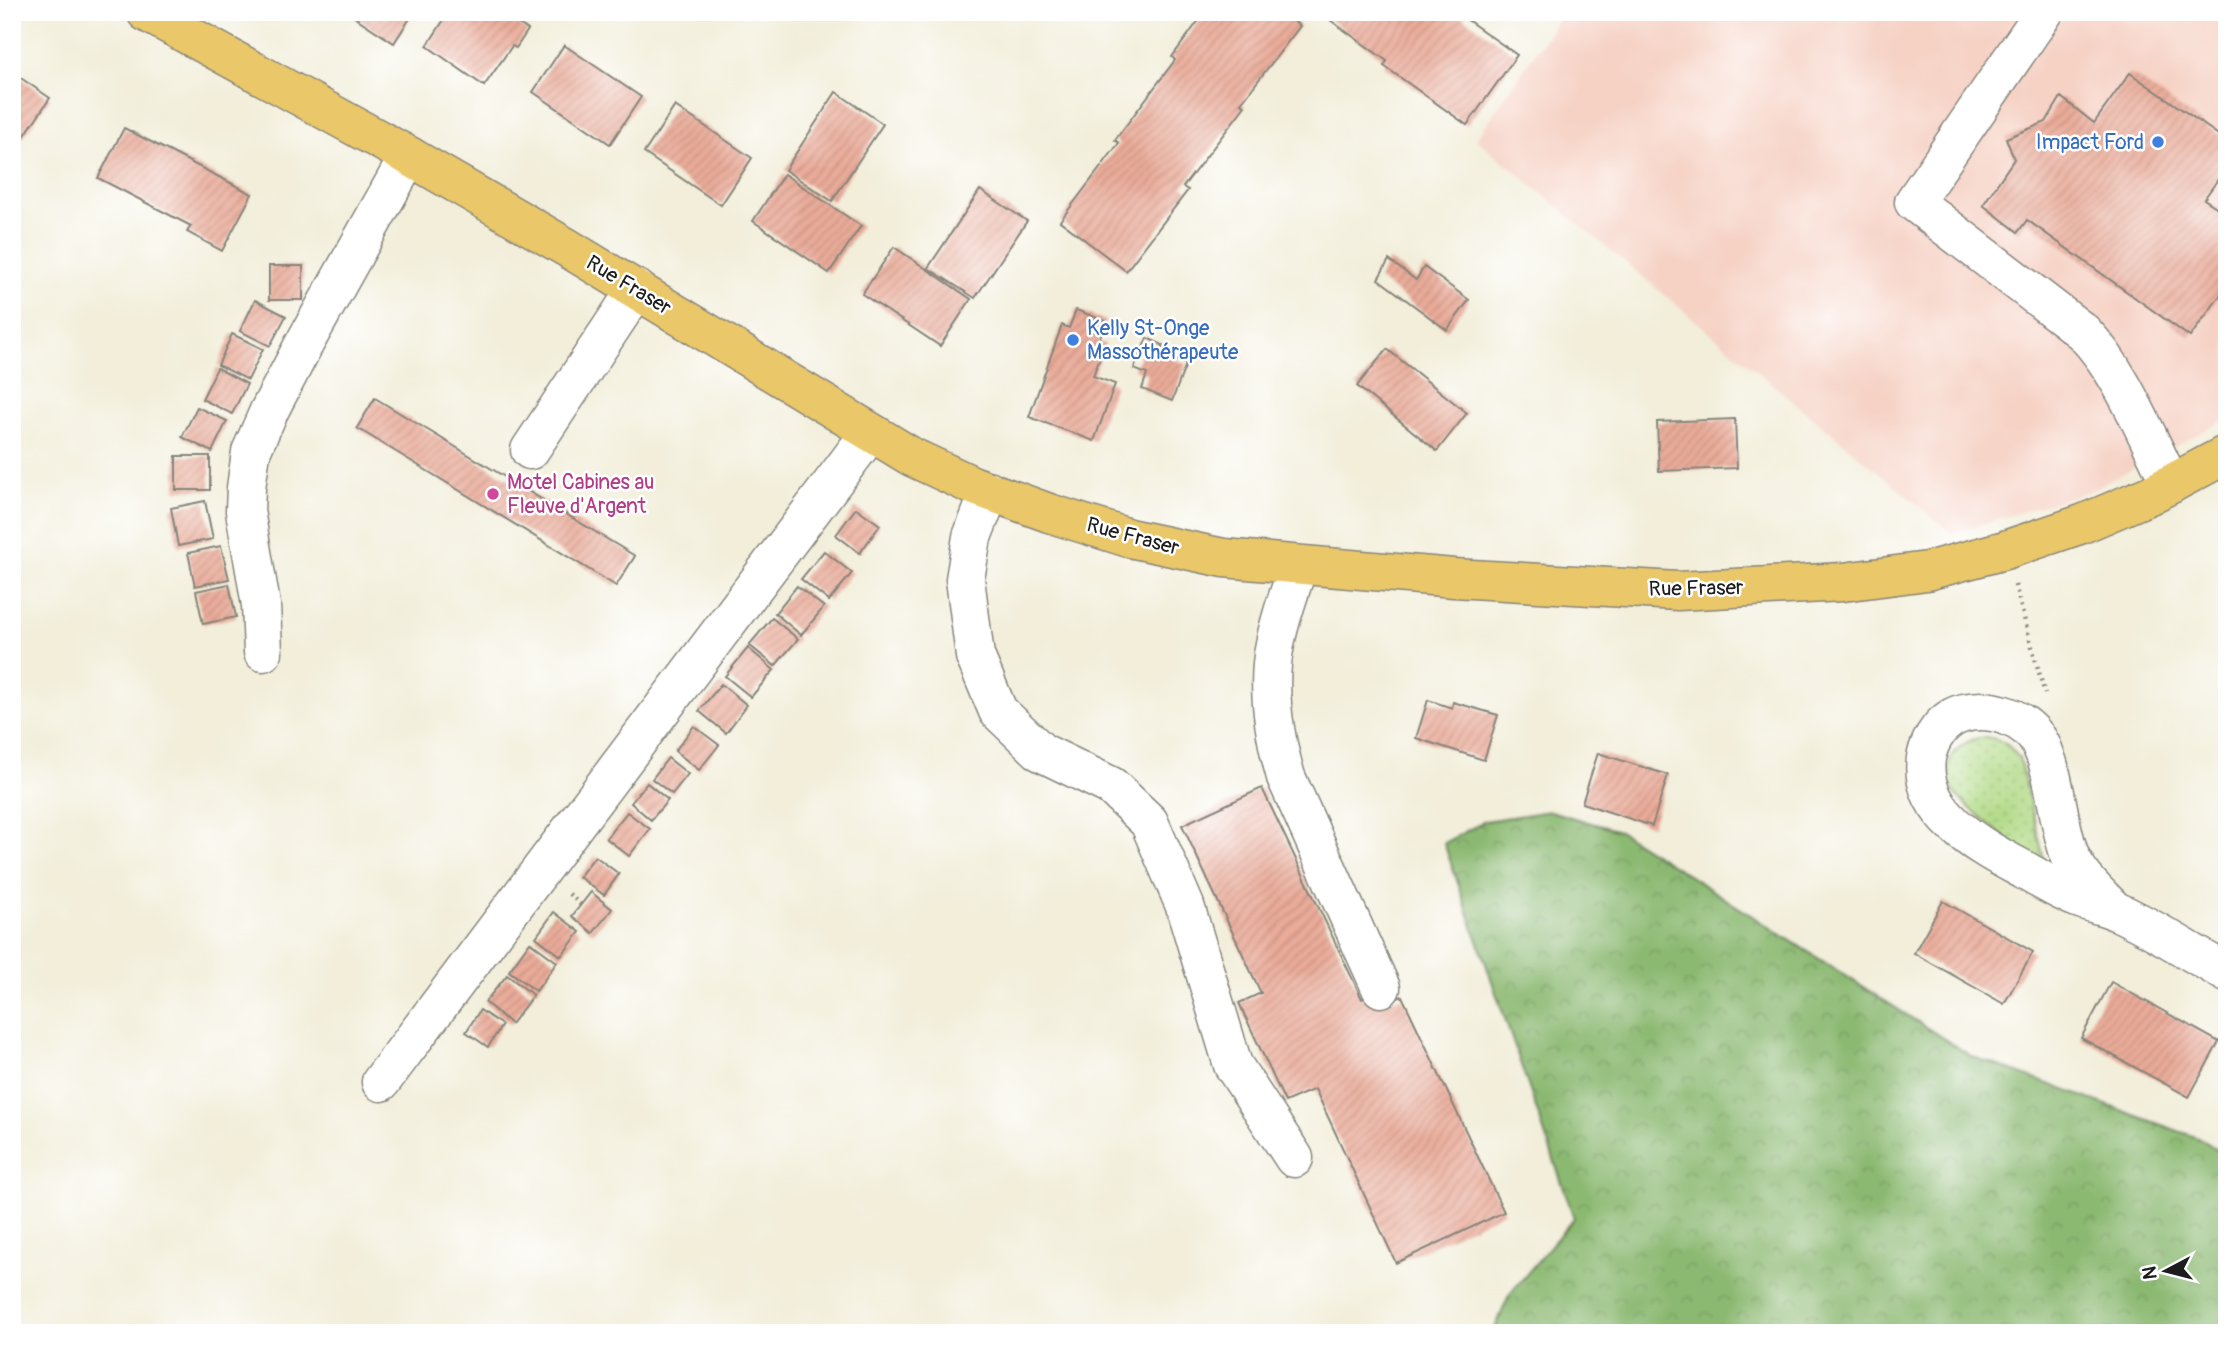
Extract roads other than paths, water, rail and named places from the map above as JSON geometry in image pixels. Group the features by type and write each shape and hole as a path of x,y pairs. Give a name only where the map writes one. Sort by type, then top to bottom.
{"main road":[{"name":"Rue Fraser","path":"146,12 409,156 637,289 912,457 990,491 1129,538 1224,558 1454,578 1678,591 1843,582 1927,571 2006,550 2082,524 2150,495 2227,454"}],"street":[{"path":"2045,12 1914,202 2093,342 2119,381 2171,484"},
{"path":"263,652 261,605 246,511 251,452 303,346 409,156"},
{"path":"530,450 637,289"},
{"path":"381,1082 870,433"},
{"path":"990,491 972,537 965,579 975,656 998,711 1041,752 1111,786 1149,822 1185,906 1233,1065 1294,1158"},
{"path":"1298,566 1274,646 1272,704 1276,741 1286,777 1381,988"},
{"path":"2115,911 2086,882 2070,855 2040,744 2025,726 2003,713 1976,710 1952,716 1928,746 1925,766 1928,786 1939,808 1978,845 2075,897 2115,911 2227,973"}],"place":[{"name":"Impact Ford","path":"2158,142"},
{"name":"Kelly St-Onge Massothérapeute","path":"1073,340"},
{"name":"Motel Cabines au Fleuve d'Argent","path":"493,494"}]}
